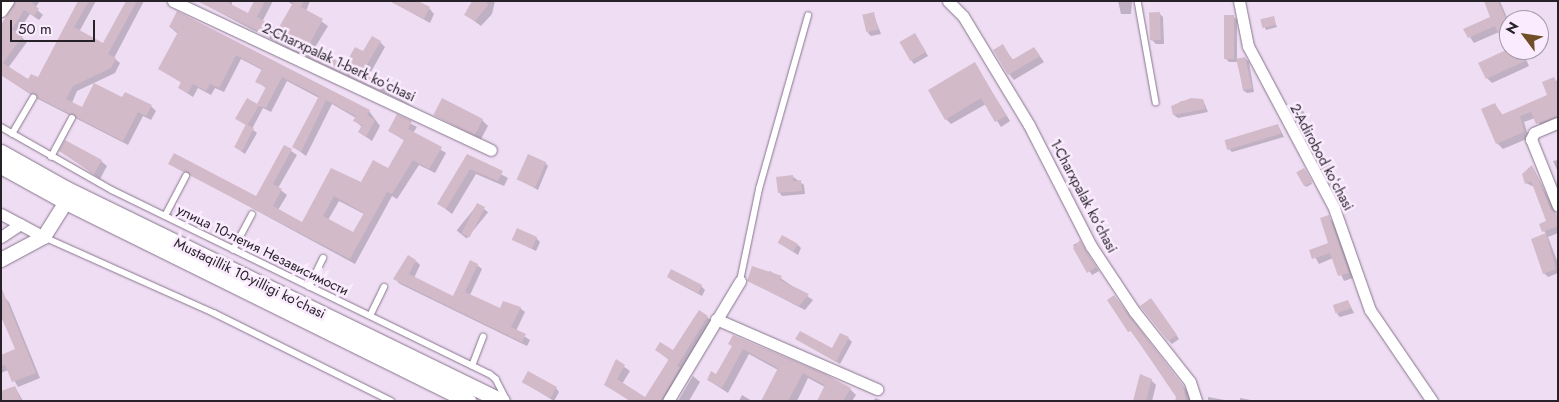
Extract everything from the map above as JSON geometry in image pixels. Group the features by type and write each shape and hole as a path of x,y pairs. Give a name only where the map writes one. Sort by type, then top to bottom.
{"main road":[{"name":"Mustaqillik 10-yilligi ko'chasi","path":"1,152 67,188 502,401"},
{"name":"Mustaqillik 10-yilligi ko'chasi","path":"1,166 66,202 469,401"}],"street":[{"path":"1,11 8,1"},
{"name":"2-Charxpalak 1-berk koʻchasi","path":"173,1 492,150"},
{"name":"2-Adirobod koʻchasi","path":"1239,1 1248,46 1334,208 1370,310 1432,401"},
{"name":"1-Charxpalak koʻchasi","path":"949,2 963,16 1029,125 1091,246 1134,311 1190,382 1196,401"},
{"path":"1557,123 1534,133 1531,139 1558,206"},
{"path":"1,260 44,237 66,202"},
{"path":"1,214 44,237"},
{"path":"1,237 20,224"},
{"path":"668,401 740,281"},
{"path":"716,319 877,389"}],"lane":[{"path":"1138,1 1156,102"},
{"path":"740,281 759,189 808,16"},
{"path":"12,134 33,98"},
{"path":"51,157 72,118"},
{"name":"улица 10-летия Независимости","path":"1,127 51,157 165,216 496,379 506,401"},
{"path":"165,216 186,176"},
{"path":"233,250 252,215"},
{"path":"44,237 214,312 391,401"},
{"path":"309,286 323,258"},
{"path":"370,316 384,287"},
{"path":"472,366 483,337"}],"building":[{"path":"15,1 30,1 39,9 34,16 24,10 12,29 23,36 3,63 28,79 31,74 38,77 78,1 89,1 74,27 103,43 126,1 137,1 108,54 116,58 111,68 73,86 66,99 82,107 94,83 122,97 125,92 152,105 146,116 138,112 123,141 29,93 1,75 1,25"},
{"path":"197,1 225,1 248,13 254,1 265,1 257,17 278,29 294,1 304,1 301,7 323,19 309,45 346,63 355,47 363,51 372,36 381,41 362,73 384,84 381,90"},
{"path":"389,1 418,1 430,7 424,19"},
{"path":"472,1 486,1 488,5 475,21 464,15"},
{"path":"1484,1 1498,1 1502,10 1499,10 1499,35 1495,26 1468,38 1463,29 1490,17"},
{"path":"177,11 370,110 367,115 375,120 366,137 358,132 362,125 353,121 356,116 326,100 301,152 292,147 319,96 282,77 266,108 257,104 266,87 255,82 262,69 236,55 219,88 210,84 206,91 193,84 188,93 178,88 181,82 158,69 178,32 169,27"},
{"path":"874,12 878,30 866,32 862,15"},
{"path":"1149,12 1160,12 1161,40 1150,40"},
{"path":"1224,15 1234,15 1234,59 1224,59"},
{"path":"1274,16 1276,25 1262,28 1260,19"},
{"path":"915,33 926,52 910,61 899,42"},
{"path":"1003,44 1012,60 1034,47 1040,56 1008,75 993,50"},
{"path":"1499,53 1499,60 1525,61 1486,79 1478,63"},
{"path":"1245,57 1252,88 1243,90 1236,59"},
{"path":"975,62 1006,116 995,122 981,98 945,120 928,90"},
{"path":"1554,77 1558,85 1558,116 1536,124 1531,112 1520,116 1524,132 1496,144 1481,109 1495,103 1501,115 1547,95 1542,82"},
{"path":"247,98 259,105 247,126 235,119"},
{"path":"442,98 483,119 474,136 433,115"},
{"path":"1191,98 1203,99 1205,109 1173,115 1171,106"},
{"path":"397,114 412,121 408,129 442,147 429,169 413,160 392,194 387,192 350,259 168,164 174,153 256,196 284,145 292,149 273,184 282,189 273,206 302,222 331,168 361,182 373,160 388,168 404,140 388,131","holes":["334,196 364,213 353,232 323,216"]},
{"path":"246,124 254,128 242,151 234,147"},
{"path":"1278,124 1281,134 1227,150 1224,140"},
{"path":"65,140 102,160 94,174 59,151"},
{"path":"1324,153 1339,180 1330,185 1316,157"},
{"path":"467,154 503,171 498,181 470,169 446,209 437,204"},
{"path":"528,154 546,162 535,188 517,180"},
{"path":"1532,165 1551,209 1558,216 1558,226 1542,232 1539,224 1546,221 1531,181 1525,184 1522,174"},
{"path":"1304,168 1312,182 1304,186 1296,172"},
{"path":"793,175 793,181 801,180 802,191 778,193 776,177"},
{"path":"477,203 485,207 470,237 462,233"},
{"path":"1329,215 1349,273 1338,276 1330,253 1312,259 1309,250 1328,243 1320,218"},
{"path":"517,228 537,237 532,249 512,240"},
{"path":"1546,233 1556,269 1543,274 1531,239"},
{"path":"782,235 798,244 793,252 778,243"},
{"path":"1080,240 1096,267 1087,273 1073,248"},
{"path":"408,255 416,260 409,274 453,296 470,260 478,264 465,292 500,308 503,301 521,307 511,327 526,334 522,342 393,279"},
{"path":"752,266 782,276 780,280 809,294 799,306 747,281"},
{"path":"671,269 702,285 698,293 667,277"},
{"path":"2,289 36,373 12,382 5,365 1,366 1,355 15,349 1,316"},
{"path":"1114,295 1183,386 1186,401 1175,401 1176,397 1155,366 1131,331 1128,332 1107,300"},
{"path":"1151,298 1177,335 1168,341 1140,306"},
{"path":"1348,300 1351,309 1336,314 1333,305"},
{"path":"699,310 708,316 677,366 680,367 661,401 631,401 604,385 616,359 625,365 617,379 645,397 669,359 655,350 660,342 673,350"},
{"path":"800,331 832,348 840,333 849,337 836,362 795,339"},
{"path":"733,335 825,374 851,388 843,401 817,401 825,385 803,373 788,401 761,401 778,368 743,349 722,388 707,380 711,371 716,374 732,346 728,344"},
{"path":"528,371 557,387 551,398 522,382"},
{"path":"1140,374 1152,379 1146,401 1133,401"},
{"path":"15,386 21,401 1,401 1,391"}]}
